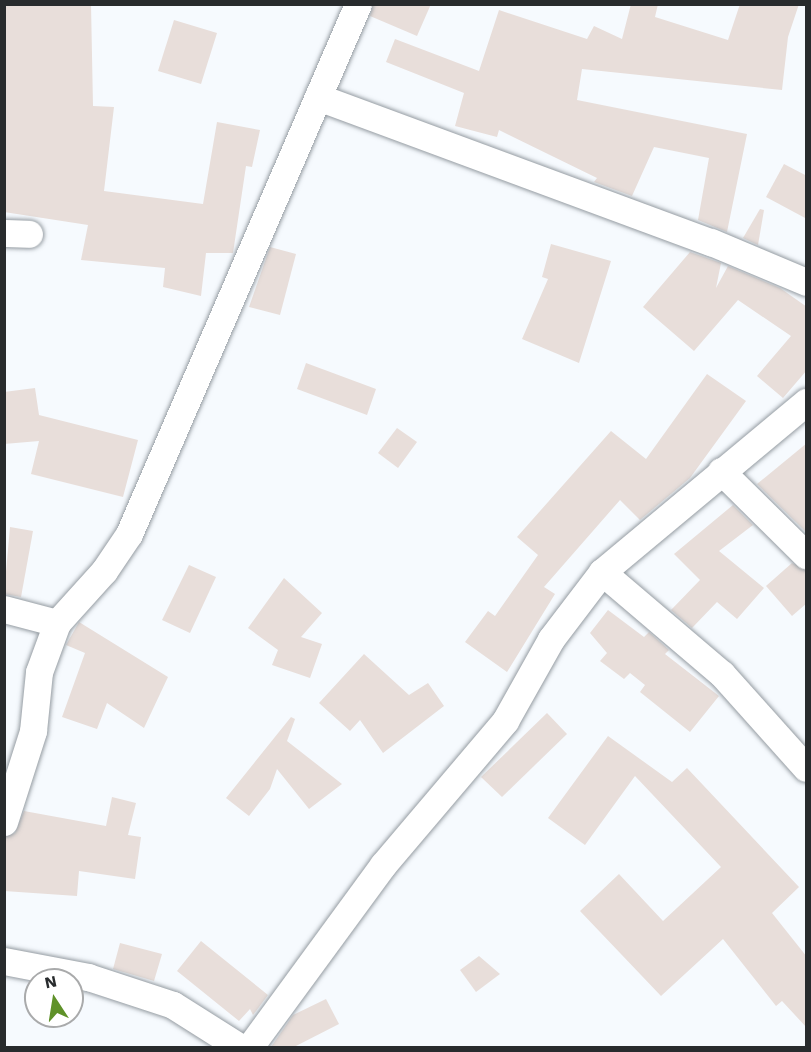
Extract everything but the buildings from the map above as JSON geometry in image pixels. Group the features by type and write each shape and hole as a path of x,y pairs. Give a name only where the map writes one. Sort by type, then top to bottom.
{"street":[{"path":"4,822 33,731 39,672 57,623 104,571 129,534 358,4"},
{"path":"318,98 711,242 807,282"},
{"path":"249,1047 383,865 505,721 552,639 602,572 807,402"},
{"path":"721,471 807,555"},
{"path":"602,572 722,674 807,768"},
{"path":"4,609 57,623"},
{"path":"4,961 88,977 173,1005 241,1047"}]}
